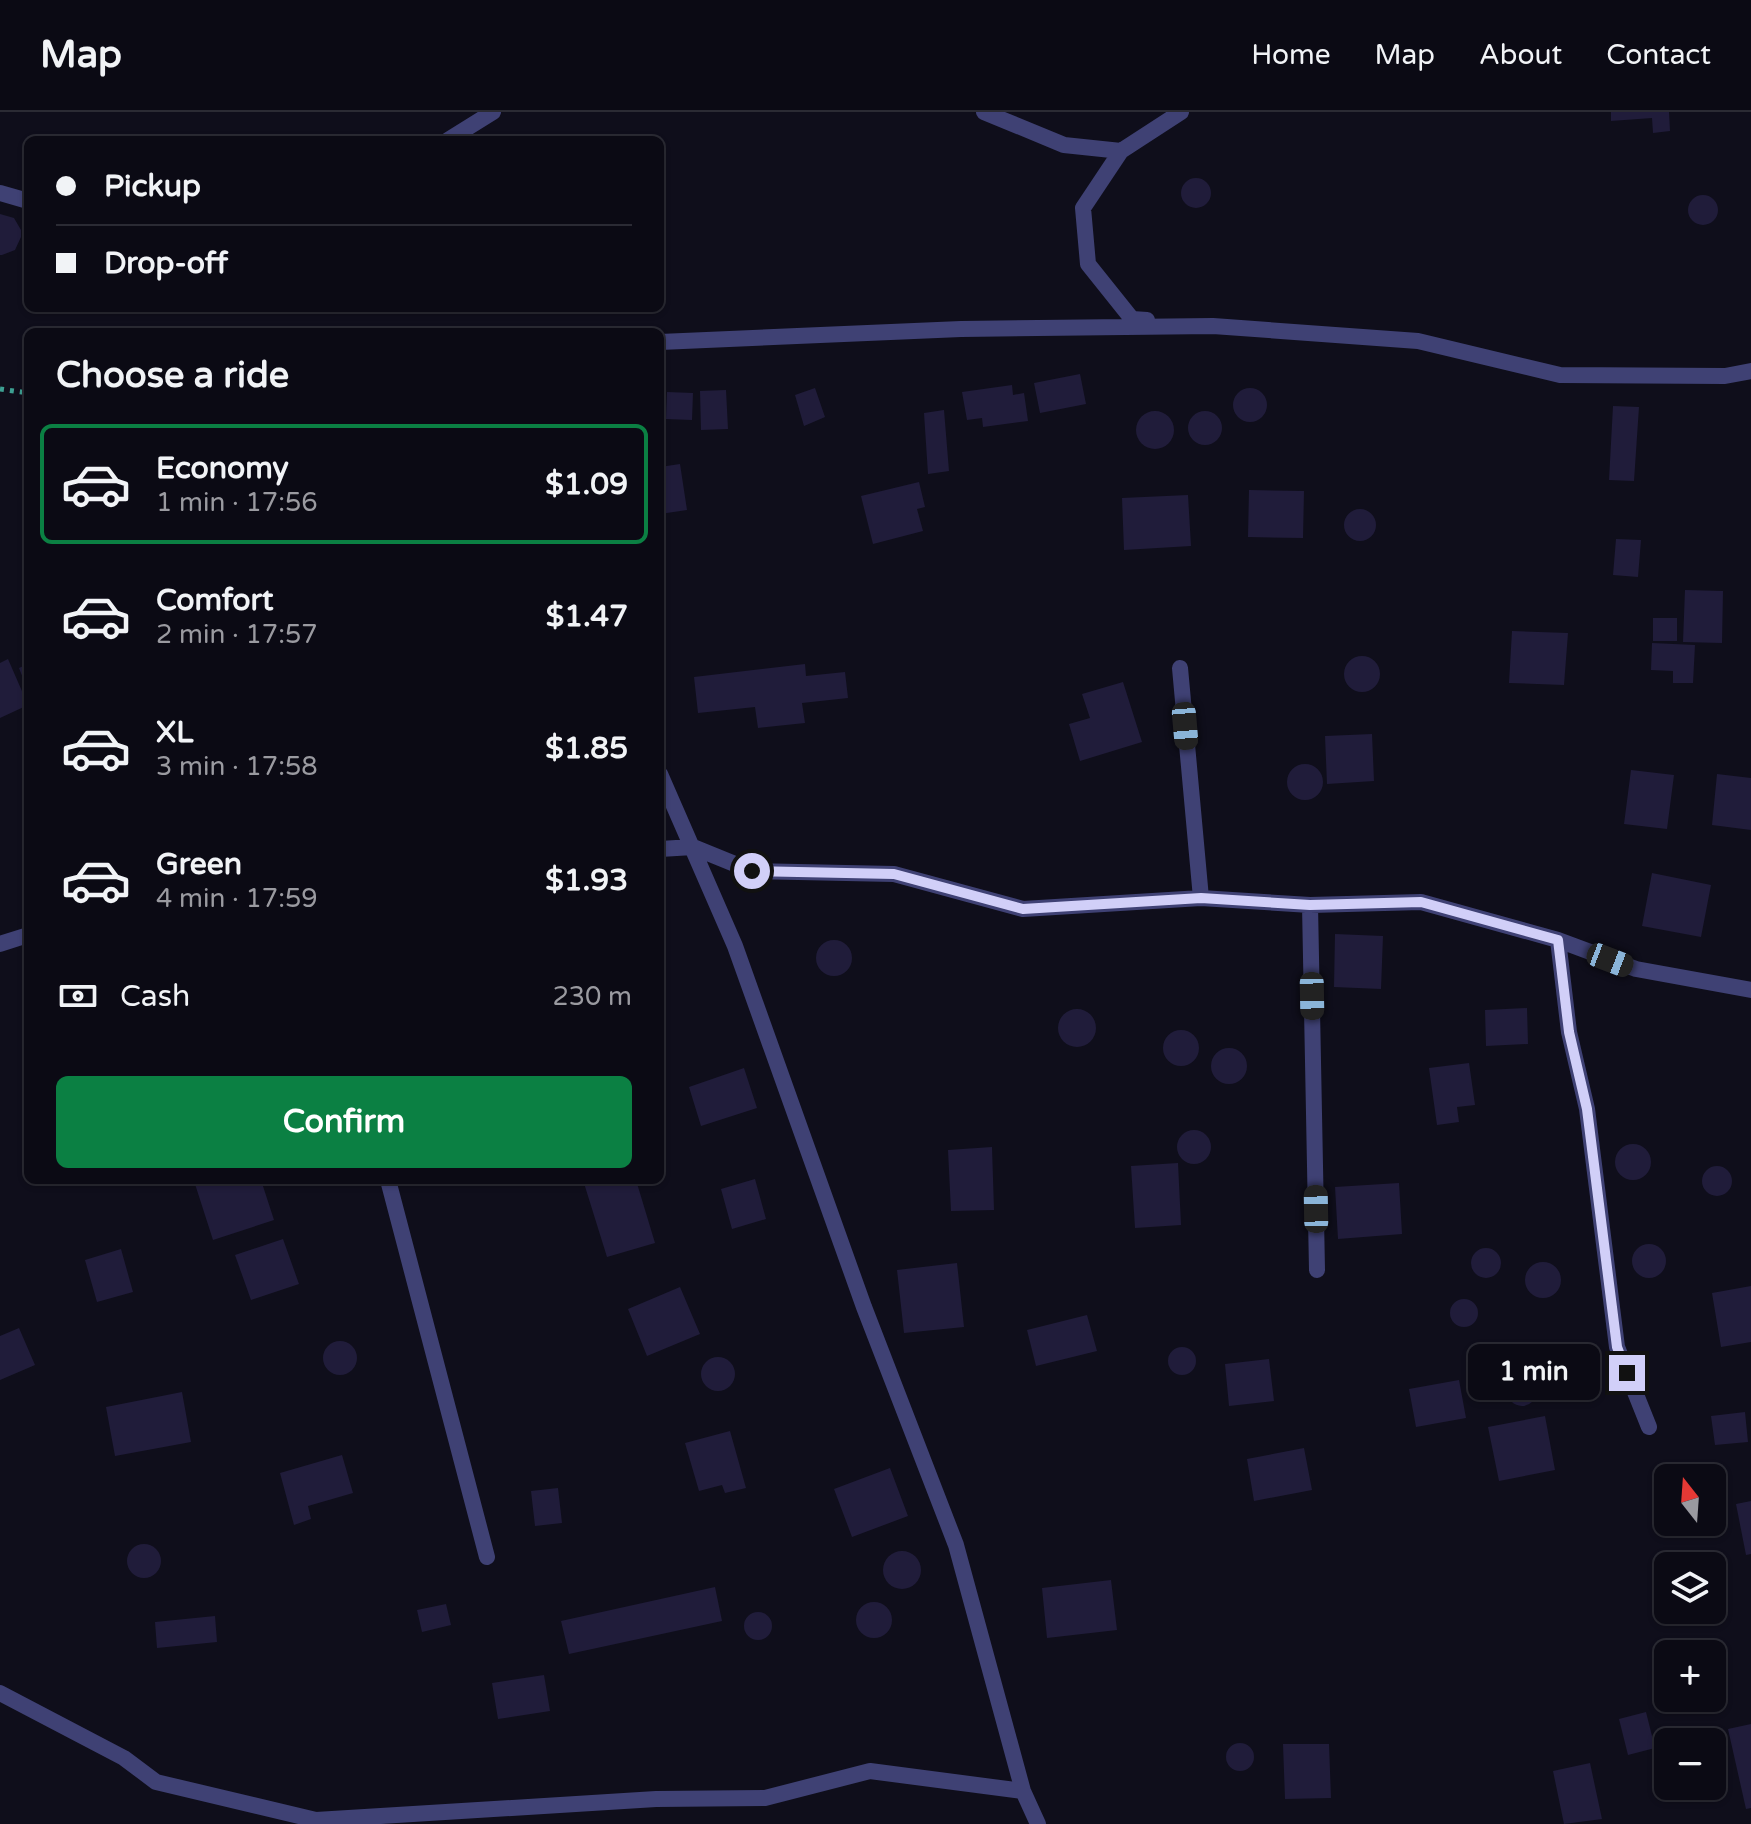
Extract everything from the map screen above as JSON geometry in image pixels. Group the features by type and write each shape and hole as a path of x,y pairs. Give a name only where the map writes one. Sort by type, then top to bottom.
{"street":[{"path":"454,136 493,112"},
{"path":"984,112 1064,145 1121,151"},
{"path":"1181,112 1121,151 1083,208 1088,264 1132,319 1418,341 1560,375 1725,376 1751,371"},
{"path":"0,193 24,200"},
{"path":"664,342 961,329 1213,326"},
{"path":"1180,668 1201,898"},
{"path":"664,783 735,946 864,1307 956,1545 1023,1791 1038,1824"},
{"path":"664,849 693,847 752,871 894,874 1023,909 1201,898 1310,905 1421,902 1558,940 1636,969 1751,990"},
{"path":"1310,905 1317,1270"},
{"path":"0,944 24,936"},
{"path":"1558,940 1569,1032 1587,1109 1617,1347 1649,1427"},
{"path":"389,1184 487,1557"},
{"path":"0,1693 124,1758 156,1782 316,1820 656,1799 765,1798 870,1771 1023,1791"}],"path":[{"path":"0,389 24,392"}],"building":[{"path":"1611,112 1669,112 1670,131 1653,133 1652,118 1611,121"},
{"path":"1196,178 1207,182 1211,193 1207,204 1196,208 1185,204 1181,193 1185,182"},
{"path":"1703,195 1709,196 1717,204 1717,216 1709,224 1703,225 1697,224 1689,216 1688,210 1689,204 1697,196"},
{"path":"0,214 14,218 21,230 15,250 2,255 0,255"},
{"path":"1080,374 1086,404 1040,413 1034,383"},
{"path":"1012,385 1013,395 1024,393 1028,421 983,427 982,418 967,420 962,392"},
{"path":"815,388 825,417 804,426 795,395"},
{"path":"1250,388 1262,393 1267,405 1262,417 1250,422 1238,417 1233,405 1238,393"},
{"path":"726,390 728,429 701,430 700,391"},
{"path":"667,392 693,393 692,420 666,419"},
{"path":"1613,406 1639,407 1634,481 1609,480"},
{"path":"944,410 949,471 928,474 924,413"},
{"path":"1155,411 1168,417 1174,430 1168,443 1155,449 1142,443 1136,430 1142,417"},
{"path":"1205,411 1217,416 1222,428 1217,440 1205,445 1193,440 1188,428 1193,416"},
{"path":"680,464 687,510 664,513 664,466"},
{"path":"919,482 925,507 917,509 923,531 873,544 861,496"},
{"path":"1249,490 1304,491 1303,538 1248,537"},
{"path":"1188,495 1191,546 1124,550 1122,498"},
{"path":"1360,509 1371,514 1376,525 1371,536 1360,541 1349,536 1344,525 1349,514"},
{"path":"1616,539 1641,540 1638,577 1613,575"},
{"path":"1685,590 1723,591 1722,643 1683,642"},
{"path":"1653,618 1677,618 1677,641 1653,641"},
{"path":"1512,631 1568,633 1564,685 1509,683"},
{"path":"1652,643 1695,645 1693,683 1673,683 1673,671 1651,670"},
{"path":"1362,656 1375,661 1380,674 1375,687 1362,692 1349,687 1344,674 1349,661"},
{"path":"8,659 24,696 24,707 0,718 0,663"},
{"path":"805,664 806,676 845,672 848,698 802,703 805,723 758,728 755,707 698,713 694,677"},
{"path":"1123,682 1142,742 1080,761 1069,724 1090,718 1082,694"},
{"path":"1372,734 1374,781 1327,784 1325,736"},
{"path":"1305,764 1318,769 1323,782 1318,795 1305,800 1292,795 1287,782 1292,769"},
{"path":"1631,770 1674,775 1667,829 1624,824"},
{"path":"1717,774 1751,778 1751,830 1712,825"},
{"path":"1652,873 1711,885 1701,937 1642,926"},
{"path":"1335,934 1383,936 1381,989 1334,987"},
{"path":"834,940 847,945 852,958 847,971 834,976 821,971 816,958 821,945"},
{"path":"1527,1008 1528,1044 1486,1046 1485,1010"},
{"path":"1077,1009 1091,1014 1096,1028 1091,1042 1077,1047 1063,1042 1058,1028 1063,1014"},
{"path":"1181,1030 1194,1035 1199,1048 1194,1061 1181,1066 1168,1061 1163,1048 1168,1035"},
{"path":"1229,1048 1242,1053 1247,1066 1242,1079 1229,1084 1216,1079 1211,1066 1216,1053"},
{"path":"1469,1063 1475,1105 1457,1107 1459,1122 1437,1125 1429,1068"},
{"path":"744,1068 757,1108 701,1126 689,1087"},
{"path":"1194,1130 1206,1135 1211,1147 1206,1159 1194,1164 1182,1159 1177,1147 1182,1135"},
{"path":"1633,1144 1646,1149 1651,1162 1646,1175 1633,1180 1620,1175 1615,1162 1620,1149"},
{"path":"992,1147 994,1210 951,1211 948,1150"},
{"path":"1178,1163 1181,1225 1135,1228 1131,1166"},
{"path":"1717,1166 1727,1171 1732,1181 1727,1191 1717,1196 1707,1191 1702,1181 1707,1171"},
{"path":"755,1179 766,1219 732,1229 721,1189"},
{"path":"1399,1183 1402,1234 1338,1239 1335,1187"},
{"path":"195,1184 262,1184 274,1220 213,1240"},
{"path":"584,1184 637,1184 655,1243 607,1257"},
{"path":"283,1239 299,1284 251,1300 235,1255"},
{"path":"1649,1244 1661,1249 1666,1261 1661,1273 1649,1278 1637,1273 1632,1261 1637,1249"},
{"path":"1486,1248 1496,1253 1501,1263 1496,1273 1486,1278 1476,1273 1471,1263 1476,1253"},
{"path":"121,1249 133,1292 97,1302 85,1260"},
{"path":"1543,1262 1556,1267 1561,1280 1556,1293 1543,1298 1530,1293 1525,1280 1530,1267"},
{"path":"957,1263 964,1327 904,1333 897,1270"},
{"path":"1751,1286 1751,1342 1721,1347 1712,1293"},
{"path":"680,1287 700,1334 647,1356 628,1309"},
{"path":"1464,1299 1474,1303 1478,1313 1474,1323 1464,1327 1454,1323 1450,1313 1454,1303"},
{"path":"1087,1315 1097,1351 1036,1366 1027,1330"},
{"path":"19,1328 35,1365 0,1380 0,1336"},
{"path":"340,1341 352,1346 357,1358 352,1370 340,1375 328,1370 323,1358 328,1346"},
{"path":"1182,1347 1192,1351 1196,1361 1192,1371 1182,1375 1172,1371 1168,1361 1172,1351"},
{"path":"718,1357 730,1362 735,1374 730,1386 718,1391 706,1386 701,1374 706,1362"},
{"path":"1269,1359 1274,1401 1229,1406 1225,1364"},
{"path":"1522,1376 1532,1381 1537,1391 1532,1401 1522,1406 1512,1401 1507,1391 1512,1381"},
{"path":"1459,1380 1466,1418 1416,1427 1409,1389"},
{"path":"182,1392 191,1442 115,1456 106,1407"},
{"path":"1745,1412 1748,1442 1715,1445 1711,1416"},
{"path":"1545,1416 1555,1470 1499,1481 1488,1427"},
{"path":"730,1431 746,1488 725,1493 722,1485 699,1491 685,1443"},
{"path":"1304,1448 1312,1490 1254,1501 1247,1459"},
{"path":"342,1455 353,1493 308,1506 311,1519 294,1525 280,1473"},
{"path":"890,1468 908,1516 852,1537 834,1489"},
{"path":"558,1488 562,1523 535,1526 531,1491"},
{"path":"1751,1501 1751,1554 1746,1555 1736,1504"},
{"path":"144,1544 156,1549 161,1561 156,1573 144,1578 132,1573 127,1561 132,1549"},
{"path":"902,1551 915,1557 921,1570 915,1583 902,1589 889,1583 883,1570 889,1557"},
{"path":"1111,1580 1117,1630 1047,1638 1042,1588"},
{"path":"715,1587 722,1621 569,1654 561,1621"},
{"path":"874,1602 887,1607 892,1620 887,1633 874,1638 861,1633 856,1620 861,1607"},
{"path":"446,1604 451,1625 422,1632 417,1610"},
{"path":"758,1612 768,1616 772,1626 768,1636 758,1640 748,1636 744,1626 748,1616"},
{"path":"215,1616 217,1642 157,1648 155,1622"},
{"path":"544,1675 550,1711 498,1719 492,1683"},
{"path":"1646,1712 1654,1748 1628,1755 1619,1719"},
{"path":"1751,1724 1751,1808 1746,1809 1728,1729"},
{"path":"1240,1743 1250,1747 1254,1757 1250,1767 1240,1771 1230,1767 1226,1757 1230,1747"},
{"path":"1283,1744 1329,1744 1331,1798 1285,1799"},
{"path":"1590,1763 1602,1819 1564,1824 1553,1771"}],"route":[{"path":"752,871 894,874 1023,909 1201,898 1310,905 1421,902 1558,940 1569,1032 1587,1109 1617,1347 1627,1373"}]}
